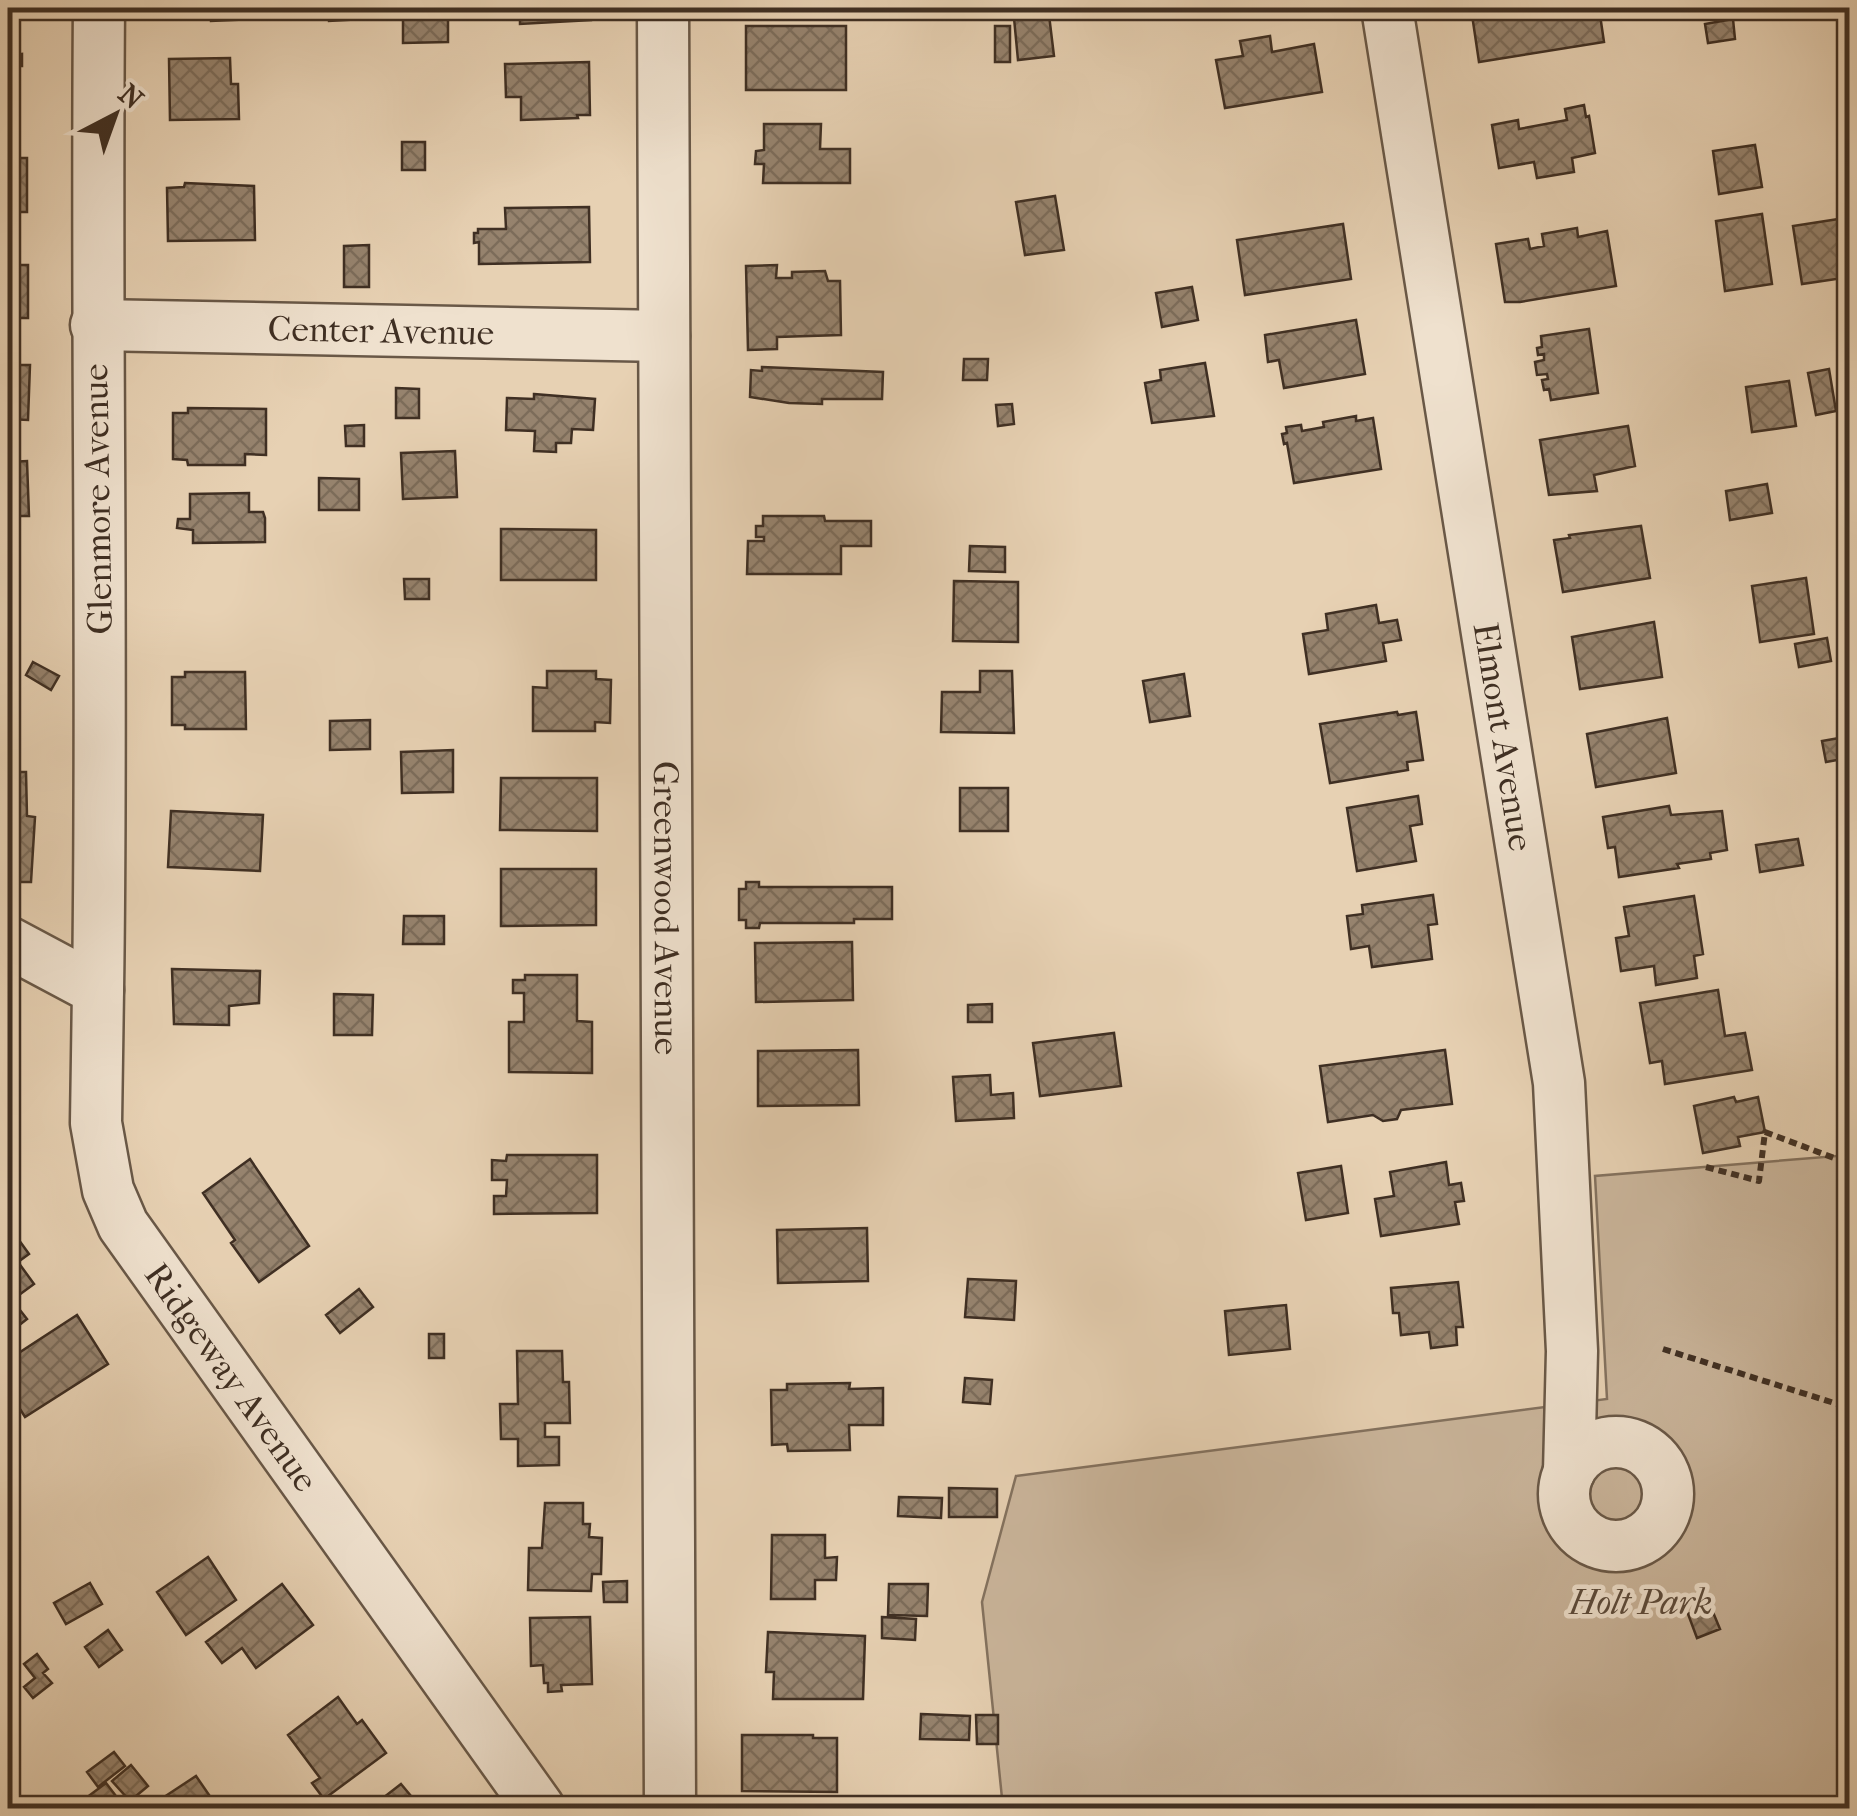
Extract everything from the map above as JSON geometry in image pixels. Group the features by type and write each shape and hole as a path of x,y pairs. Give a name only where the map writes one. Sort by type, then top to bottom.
{"street":[{"name":"Glenmore Avenue","path":"98,990 102,759 96,324 99,8"},
{"name":"Greenwood Avenue","path":"663,8 670,1808"},
{"name":"Elmont Avenue","path":"1387,8 1559,1083 1572,1351 1570,1472"},
{"name":"Center Avenue","path":"96,324 664,336"},
{"path":"8,942 98,990"},
{"name":"Ridgeway Avenue","path":"98,990 96,1123 108,1190 124,1225 539,1808"}],"path":[{"path":"1706,1167 1760,1180 1765,1132 1850,1164"},
{"path":"1663,1349 1850,1408"}],"green space":[{"name":"Holt Park","path":"1849,1155 1849,1808 1003,1808 982,1602 1016,1476 1607,1399 1595,1176"}],"building":[{"path":"210,8 254,8 255,19 211,21"},
{"path":"328,8 362,8 363,19 329,21"},
{"path":"403,8 448,8 448,42 403,43"},
{"path":"502,8 591,8 591,20 520,24 520,18 503,19"},
{"path":"1471,8 1599,8 1604,42 1479,62"},
{"path":"1049,15 1054,56 1018,60 1014,18"},
{"path":"1733,19 1735,39 1708,43 1705,24"},
{"path":"746,26 846,26 846,90 746,90"},
{"path":"995,26 1010,26 1010,62 995,62"},
{"path":"8,27 12,27 12,55 22,54 22,66 13,66 13,92 8,92"},
{"path":"1270,36 1272,52 1314,44 1322,92 1225,108 1216,60 1243,56 1240,41"},
{"path":"230,58 231,84 238,84 239,119 170,120 169,59"},
{"path":"589,62 590,115 521,120 521,97 506,97 505,64"},
{"path":"1584,105 1595,153 1572,158 1574,172 1537,178 1534,162 1499,168 1492,125 1518,120 1519,129 1567,120 1565,109"},
{"path":"764,124 821,124 820,149 850,149 850,183 763,183 764,164 755,164 756,151 764,150"},
{"path":"402,142 425,142 425,170 402,170"},
{"path":"1755,145 1762,187 1719,194 1713,151"},
{"path":"8,158 27,158 27,212 8,212"},
{"path":"185,183 254,186 255,240 168,241 167,188 184,187"},
{"path":"1055,196 1064,250 1025,255 1016,202"},
{"path":"589,207 590,262 479,264 479,242 474,243 474,233 478,229 506,229 505,208"},
{"path":"1762,214 1772,284 1725,291 1716,221"},
{"path":"1845,218 1850,277 1802,284 1793,226"},
{"path":"1343,224 1351,279 1245,295 1237,240"},
{"path":"1577,228 1578,237 1607,231 1616,286 1505,302 1496,244 1528,239 1530,249 1544,246 1542,234"},
{"path":"369,245 369,287 344,287 344,246"},
{"path":"8,265 28,265 28,318 8,318"},
{"path":"777,265 776,278 792,278 792,272 825,271 828,281 840,281 841,335 777,337 777,349 748,350 746,266"},
{"path":"1192,287 1198,320 1162,327 1156,293"},
{"path":"1356,320 1365,374 1284,388 1279,360 1268,362 1265,335"},
{"path":"1589,329 1598,393 1551,400 1542,380 1548,379 1547,374 1537,375 1535,362 1544,360 1544,354 1538,355 1537,348 1542,347 1541,336"},
{"path":"964,359 988,359 987,380 963,380"},
{"path":"1205,363 1214,416 1152,423 1145,383 1161,380 1160,370"},
{"path":"8,365 30,365 28,420 8,419"},
{"path":"762,367 883,372 882,399 822,399 822,404 750,397 751,370 762,371"},
{"path":"1829,369 1836,411 1816,415 1808,373"},
{"path":"1789,381 1796,426 1752,432 1746,387"},
{"path":"396,388 419,389 419,418 396,418"},
{"path":"534,394 595,399 593,430 572,429 571,443 556,443 556,452 534,451 535,431 506,430 507,398 534,399"},
{"path":"1012,404 1014,424 998,426 996,405"},
{"path":"188,408 266,409 266,455 245,454 245,465 188,465 187,460 173,459 173,413 188,413"},
{"path":"1356,416 1356,421 1373,418 1381,469 1294,483 1282,434 1287,433 1286,427 1301,425 1302,431 1324,427 1323,422"},
{"path":"364,425 364,446 346,446 345,426"},
{"path":"1628,426 1635,466 1594,475 1597,491 1549,495 1540,440"},
{"path":"455,451 457,497 403,499 401,453"},
{"path":"27,461 29,516 8,516 8,462"},
{"path":"319,478 359,479 359,510 319,510"},
{"path":"1767,484 1772,513 1730,520 1726,491"},
{"path":"249,493 249,512 263,512 265,518 265,542 193,543 193,530 177,528 178,519 190,519 190,494"},
{"path":"763,516 871,521 871,546 841,546 841,574 747,574 748,541 764,541 764,537 756,537 756,526 763,526"},
{"path":"1641,526 1650,578 1563,592 1554,540"},
{"path":"501,529 596,530 596,580 501,580"},
{"path":"970,546 1005,547 1005,572 969,571"},
{"path":"1806,578 1814,634 1760,642 1752,586"},
{"path":"404,579 429,579 429,599 405,599"},
{"path":"954,581 1018,582 1018,642 953,641"},
{"path":"1376,605 1379,623 1397,620 1401,640 1383,643 1386,661 1309,674 1303,634 1328,630 1326,614"},
{"path":"1654,622 1662,677 1580,689 1572,637"},
{"path":"1827,638 1831,661 1799,667 1795,644"},
{"path":"33,662 59,676 51,690 26,675"},
{"path":"547,671 596,671 596,679 611,680 610,723 595,722 595,731 533,731 533,687 547,688"},
{"path":"980,671 1012,671 1014,733 941,732 942,692 980,692"},
{"path":"185,672 245,672 246,729 185,729 185,725 172,725 172,677 185,677"},
{"path":"1184,674 1190,716 1150,722 1143,681"},
{"path":"1416,712 1423,760 1407,762 1408,770 1330,783 1320,724"},
{"path":"1667,718 1676,773 1596,787 1587,734"},
{"path":"370,720 370,749 330,750 330,721"},
{"path":"1845,737 1848,758 1826,762 1822,741"},
{"path":"453,750 453,792 402,793 401,752"},
{"path":"8,772 26,772 27,816 35,817 31,882 8,882"},
{"path":"501,778 597,778 597,831 500,830"},
{"path":"960,788 1008,788 1008,831 960,831"},
{"path":"1418,796 1422,824 1410,826 1416,861 1357,871 1347,808"},
{"path":"1669,806 1671,815 1722,811 1727,850 1710,853 1711,859 1677,864 1679,868 1619,877 1615,847 1608,848 1603,817"},
{"path":"171,811 263,815 260,871 168,867"},
{"path":"1798,839 1803,865 1760,872 1756,845"},
{"path":"501,869 596,869 596,925 501,926"},
{"path":"746,882 759,882 759,887 892,887 892,919 760,923 759,928 746,928 746,920 739,920 739,889 746,889"},
{"path":"1433,895 1437,924 1428,925 1432,959 1372,967 1369,946 1351,949 1347,916 1363,914 1362,905"},
{"path":"1694,896 1703,954 1694,956 1697,978 1656,985 1654,966 1621,971 1616,938 1629,936 1624,907"},
{"path":"404,916 444,916 444,944 403,944"},
{"path":"852,942 853,1000 756,1002 755,943"},
{"path":"172,969 260,971 259,1003 229,1006 229,1025 174,1024"},
{"path":"525,975 577,975 577,1021 592,1022 592,1073 509,1072 509,1022 524,1022 524,993 513,993 513,980 525,980"},
{"path":"1718,990 1725,1036 1745,1033 1752,1070 1665,1084 1662,1061 1650,1063 1640,1003"},
{"path":"334,994 373,995 372,1035 334,1035"},
{"path":"992,1004 992,1022 968,1022 968,1005"},
{"path":"1114,1033 1121,1086 1040,1096 1033,1043"},
{"path":"858,1050 859,1105 758,1106 758,1051"},
{"path":"1445,1050 1452,1104 1401,1110 1397,1119 1383,1121 1373,1115 1328,1122 1320,1066"},
{"path":"990,1075 991,1095 1013,1093 1014,1118 956,1121 953,1077"},
{"path":"1734,1097 1736,1102 1758,1097 1765,1132 1738,1137 1740,1146 1703,1153 1694,1106"},
{"path":"507,1155 597,1155 597,1213 494,1214 494,1196 506,1196 507,1180 492,1180 492,1160 506,1161"},
{"path":"250,1159 309,1246 259,1282 203,1193"},
{"path":"1446,1162 1449,1185 1461,1183 1464,1201 1455,1202 1459,1224 1381,1236 1375,1199 1394,1196 1390,1172"},
{"path":"1341,1166 1348,1213 1306,1220 1298,1173"},
{"path":"867,1228 868,1281 778,1283 777,1230"},
{"path":"16,1236 29,1254 18,1262 34,1284 8,1303 8,1242"},
{"path":"968,1279 1016,1281 1014,1320 965,1317"},
{"path":"1458,1282 1463,1327 1456,1327 1457,1345 1431,1348 1429,1332 1401,1335 1399,1313 1393,1313 1391,1288"},
{"path":"359,1289 373,1307 340,1333 326,1315"},
{"path":"16,1305 27,1319 8,1334 8,1312"},
{"path":"1286,1305 1290,1349 1229,1355 1225,1311"},
{"path":"77,1315 108,1364 25,1417 8,1390 8,1360"},
{"path":"429,1334 444,1334 444,1358 429,1358"},
{"path":"517,1351 562,1351 563,1382 569,1382 570,1423 545,1423 545,1437 559,1437 559,1465 518,1466 518,1439 501,1439 500,1404 518,1404"},
{"path":"965,1378 992,1380 990,1404 963,1402"},
{"path":"850,1383 849,1389 883,1388 883,1425 849,1425 850,1450 788,1451 787,1444 772,1445 771,1390 787,1390 787,1384"},
{"path":"949,1488 997,1489 997,1517 949,1517"},
{"path":"899,1497 942,1498 941,1518 898,1516"},
{"path":"545,1503 583,1503 583,1524 590,1524 589,1537 602,1538 601,1574 592,1574 591,1591 528,1590 529,1548 542,1548"},
{"path":"772,1535 825,1535 825,1558 837,1557 836,1580 815,1580 815,1599 771,1599"},
{"path":"208,1557 236,1600 186,1635 157,1592"},
{"path":"627,1581 627,1602 604,1602 603,1582"},
{"path":"90,1583 102,1604 66,1624 54,1603"},
{"path":"282,1584 313,1625 256,1668 242,1648 222,1663 206,1642"},
{"path":"889,1584 928,1584 927,1616 888,1615"},
{"path":"1710,1605 1720,1629 1697,1638 1688,1614"},
{"path":"590,1617 592,1684 561,1685 562,1691 548,1692 543,1665 531,1666 530,1618"},
{"path":"882,1617 916,1619 915,1640 882,1638"},
{"path":"108,1630 122,1650 99,1667 85,1647"},
{"path":"768,1632 865,1636 863,1699 773,1699 774,1672 766,1672"},
{"path":"37,1654 48,1669 43,1673 52,1683 33,1698 24,1687 35,1678 24,1664"},
{"path":"338,1697 357,1724 362,1720 386,1753 324,1799 312,1783 320,1778 288,1735"},
{"path":"921,1714 970,1716 969,1740 920,1739"},
{"path":"976,1715 998,1715 998,1744 977,1744"},
{"path":"742,1735 837,1738 837,1792 742,1791"},
{"path":"114,1752 125,1766 98,1787 87,1772"},
{"path":"131,1765 148,1786 130,1801 112,1781"},
{"path":"196,1776 218,1808 168,1808 161,1799"},
{"path":"106,1783 119,1800 108,1808 93,1808 86,1798"},
{"path":"401,1784 421,1808 370,1808"}]}
